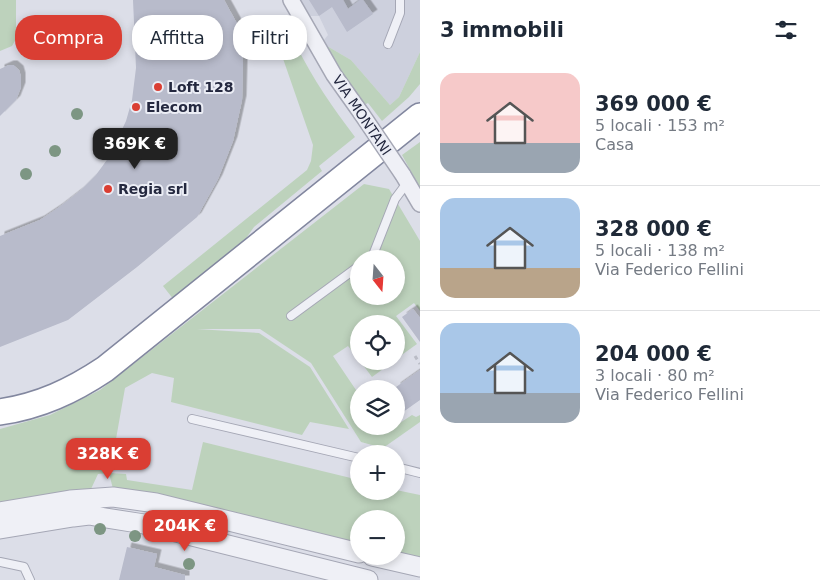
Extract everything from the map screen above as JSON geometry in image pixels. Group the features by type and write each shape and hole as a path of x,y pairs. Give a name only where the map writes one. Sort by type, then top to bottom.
{"highway":[{"path":"368,158 384,130 420,97"},
{"path":"0,412 55,398 83,384 106,369 368,158 410,129 420,116"}],"street":[{"name":"VIA MONTANI","path":"290,0 334,75 420,204"},
{"path":"0,512 70,500 113,497 156,503 350,551"},
{"path":"0,529 89,515 144,524 335,576 368,580"},
{"path":"405,564 420,567"}],"lane":[{"path":"388,44 400,13 400,0"},
{"path":"375,250 405,179"},
{"path":"291,316 350,273"},
{"path":"192,419 350,456"},
{"path":"405,469 420,473"},
{"path":"0,562 24,567 30,580"}],"path":[{"path":"414,356 420,364"}],"shaded area":[{"path":"301,0 420,0 420,52 399,97 390,105 351,60 327,46 324,40 328,35 319,16 310,16"}],"green space":[{"path":"0,0 16,0 15,41 12,46 0,51"},
{"path":"327,46 351,60 390,105 399,97 420,52 420,84 409,97 382,121 368,103 364,105 338,69"},
{"path":"283,60 304,60 324,93 355,137 319,166 322,171 254,227 239,248 174,300 163,286 307,170 311,161 313,145"},
{"path":"420,142 420,188 402,155"},
{"path":"364,184 389,189 420,241 420,311 414,303 397,315 350,315 350,349 348,346 333,356 350,381 350,425 311,363 260,329 197,329 259,333 310,367 349,429 310,422 302,435 171,402 174,378 152,373 125,388 110,473 126,474 127,480 192,490 203,442 350,478 350,500 405,500 405,492 420,495 420,560 405,557 405,510 350,510 350,544 113,489 109,473 98,474 91,489 0,505 0,429 50,415 100,390"},
{"path":"405,328 417,344 405,353"},
{"path":"367,370 382,370 372,377"},
{"path":"412,415 416,417 420,415 420,422 405,433 405,420"},
{"path":"357,435 402,435 387,445 372,445 361,442"}],"building":[{"path":"133,0 224,0 233,16 233,60 243,60 242,100 233,141 218,179 197,217 137,267 68,320 0,347 0,236 40,220 80,191 96,175 109,157 126,121 132,100 136,60 223,60 223,15 134,15"},
{"path":"309,0 343,0 348,9 360,0 363,0 373,14 347,32 332,7 319,16"},
{"path":"13,65 19,70 21,87 16,100 0,116 0,69"},
{"path":"413,309 420,318 420,342 405,321 405,315"},
{"path":"420,370 420,400 405,411 405,381"},
{"path":"127,547 157,554 154,567 185,575 185,580 119,580"}],"place":[{"name":"Loft 128","path":"158,87"},
{"name":"Elecom","path":"136,107"},
{"name":"Regia srl","path":"108,189"}]}
